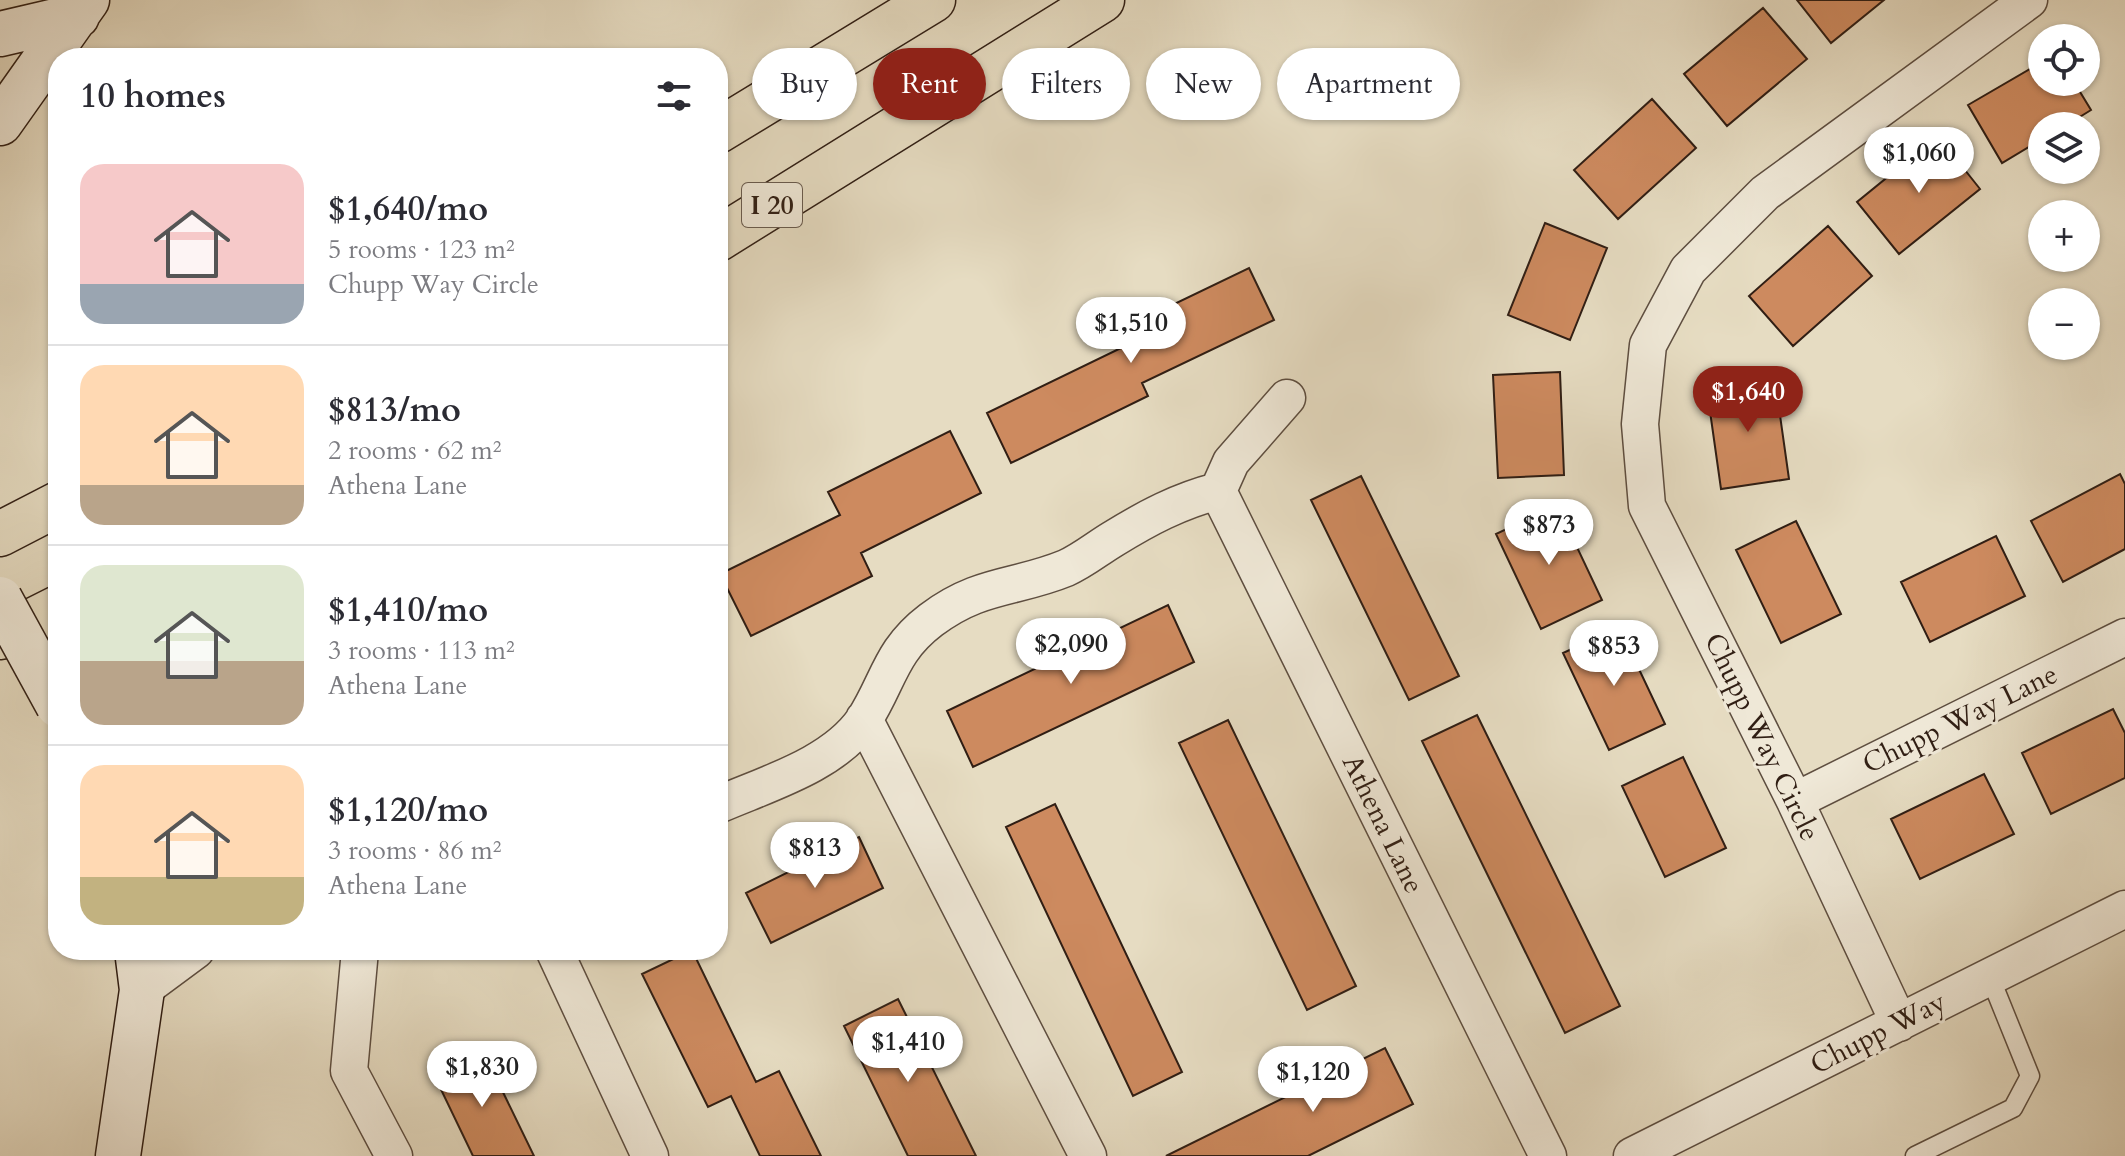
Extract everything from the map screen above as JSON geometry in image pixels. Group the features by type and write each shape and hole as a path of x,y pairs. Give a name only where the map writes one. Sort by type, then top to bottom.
{"highway":[{"path":"728,125 933,0"},
{"name":"I 20","path":"728,233 1102,0"},
{"path":"0,534 48,509"},
{"path":"0,637 48,613"}],"street":[{"name":"Chupp Way Circle","path":"1899,1023 1795,801 1647,506 1640,424 1648,345 1688,270 1765,193 2029,0"},
{"path":"0,34 82,8"},
{"path":"53,48 82,8"},
{"path":"0,123 48,56"},
{"path":"728,800 815,761 848,739 864,719 897,652 930,621 974,593 1067,568 1144,519 1188,499 1218,491 1231,462 1287,398"},
{"name":"Athena Lane","path":"1218,491 1548,1156"},
{"path":"0,599 48,687"},
{"name":"Chupp Way Lane","path":"1795,801 2125,637"},
{"path":"864,719 1088,1156"},
{"name":"Chupp Way","path":"1632,1156 2125,909"},
{"path":"118,1156 140,970 168,960"},
{"path":"359,960 349,1071 394,1156"},
{"path":"559,960 650,1156"}],"lane":[{"path":"1915,1156 2013,1108 2030,1076 1990,977"}],"building":[{"path":"1797,0 1884,0 1831,43"},
{"path":"1763,8 1807,59 1727,126 1684,74"},
{"path":"2028,70 2028,96 2082,96 2091,110 2028,112 2028,147 2002,163 1968,105"},
{"path":"1652,99 1696,148 1618,219 1574,170"},
{"path":"1938,136 1980,189 1899,254 1857,202"},
{"path":"1545,223 1607,248 1570,340 1508,315"},
{"path":"1828,226 1872,276 1793,346 1749,296"},
{"path":"1249,268 1274,320 1142,383 1148,396 1011,463 987,413 1121,348 1114,333"},
{"path":"1560,372 1564,475 1498,478 1493,375"},
{"path":"1775,380 1789,479 1721,489 1707,390"},
{"path":"950,431 981,493 861,553 872,576 751,636 728,590 728,570 840,515 828,492"},
{"path":"2120,474 2125,484 2125,549 2063,582 2031,521"},
{"path":"1361,476 1459,676 1409,700 1311,500"},
{"path":"1557,505 1602,600 1541,629 1496,534"},
{"path":"1796,521 1841,614 1781,643 1736,550"},
{"path":"1996,536 2025,596 1930,642 1901,582"},
{"path":"1168,605 1194,662 973,767 947,711"},
{"path":"1619,627 1665,724 1609,750 1563,653"},
{"path":"2113,709 2125,733 2125,778 2051,814 2022,753"},
{"path":"1477,715 1620,1006 1565,1033 1422,741"},
{"path":"1228,720 1356,986 1307,1010 1179,743"},
{"path":"1683,757 1726,848 1665,877 1622,786"},
{"path":"1984,774 2014,834 1920,879 1891,819"},
{"path":"1055,804 1182,1072 1133,1096 1006,827"},
{"path":"859,837 883,888 771,943 746,893"},
{"path":"671,960 697,960 756,1082 779,1071 821,1156 760,1156 731,1096 708,1107 642,974"},
{"path":"898,999 976,1156 908,1156 844,1026"},
{"path":"1385,1048 1413,1104 1308,1156 1166,1156"},
{"path":"483,1051 534,1156 473,1156 434,1075"}]}
